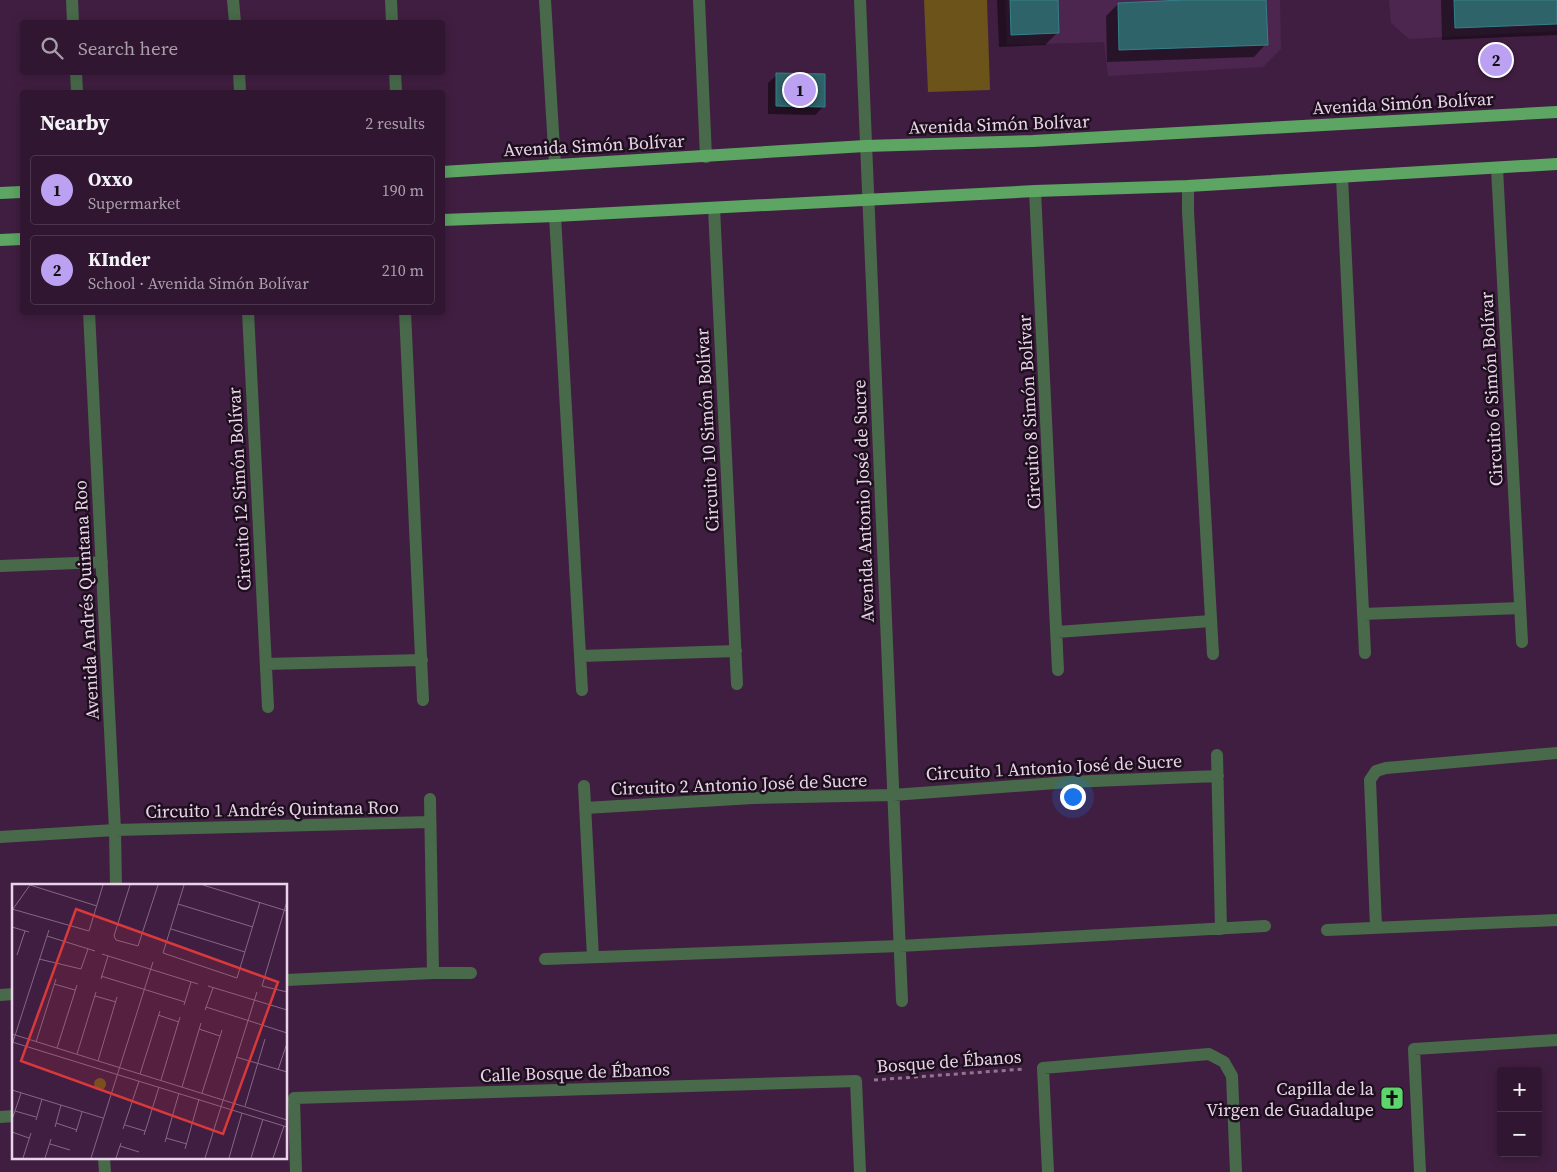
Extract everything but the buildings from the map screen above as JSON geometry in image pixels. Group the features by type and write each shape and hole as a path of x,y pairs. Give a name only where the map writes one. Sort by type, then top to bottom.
{"main road":[{"name":"Avenida Simón Bolívar","path":"445,172 865,146 1032,141 1557,112"},
{"path":"445,220 1035,191 1188,186 1557,164"},
{"path":"0,193 20,192"},
{"path":"0,240 20,239"}],"street":[{"path":"72,0 73,20"},
{"path":"233,0 235,20"},
{"path":"391,0 392,20"},
{"path":"545,0 555,165"},
{"path":"699,0 706,157"},
{"name":"Avenida Antonio José de Sucre","path":"860,0 902,1001"},
{"path":"76,75 77,90"},
{"path":"239,75 240,90"},
{"path":"395,75 396,90"},
{"name":"Circuito 6 Simón Bolívar","path":"1497,168 1522,642"},
{"path":"1342,177 1365,654"},
{"path":"1188,186 1213,654"},
{"name":"Circuito 8 Simón Bolívar","path":"1035,191 1058,670"},
{"name":"Circuito 10 Simón Bolívar","path":"714,208 737,684"},
{"path":"555,216 582,690"},
{"name":"Avenida Andrés Quintana Roo","path":"89,315 115,830 116,884"},
{"name":"Circuito 12 Simón Bolívar","path":"248,315 268,707"},
{"path":"404,315 423,700"},
{"path":"0,566 102,562"},
{"path":"1363,614 1520,608"},
{"path":"1057,632 1211,621"},
{"path":"580,656 736,651"},
{"path":"266,664 422,660"},
{"path":"1376,928 1370,780 1376,771 1386,768 1557,752"},
{"path":"1216,755 1221,929"},
{"name":"Circuito 1 Antonio José de Sucre","path":"893,795 1069,782 1218,776"},
{"name":"Circuito 2 Antonio José de Sucre","path":"584,786 593,957"},
{"name":"Circuito 2 Antonio José de Sucre","path":"586,808 753,798 893,795"},
{"path":"430,798 433,973"},
{"name":"Circuito 1 Andrés Quintana Roo","path":"0,836 115,830 430,822"},
{"path":"1327,930 1557,920"},
{"path":"545,959 900,946 1265,926"},
{"path":"288,980 471,973"},
{"path":"1420,1172 1414,1049 1557,1040"},
{"path":"1048,1172 1043,1068 1208,1054 1224,1062 1232,1076 1236,1172"},
{"path":"856,1081 860,1172"},
{"name":"Calle Bosque de Ébanos","path":"296,1172 294,1098 856,1081"}],"path":[{"name":"Bosque de Ébanos","path":"856,1081 1043,1068"}],"shaded area":[{"path":"924,0 987,0 990,90 928,92"},
{"path":"1005,0 1280,0 1281,49 1263,67 1108,76 1104,42 1007,45"},
{"path":"1389,0 1557,0 1557,31 1409,39 1391,23"}],"place":[{"name":"KInder","path":"1496,60"},
{"name":"Oxxo","path":"800,90"},
{"name":"Capilla de la Virgen de Guadalupe","path":"1392,1098"}]}
